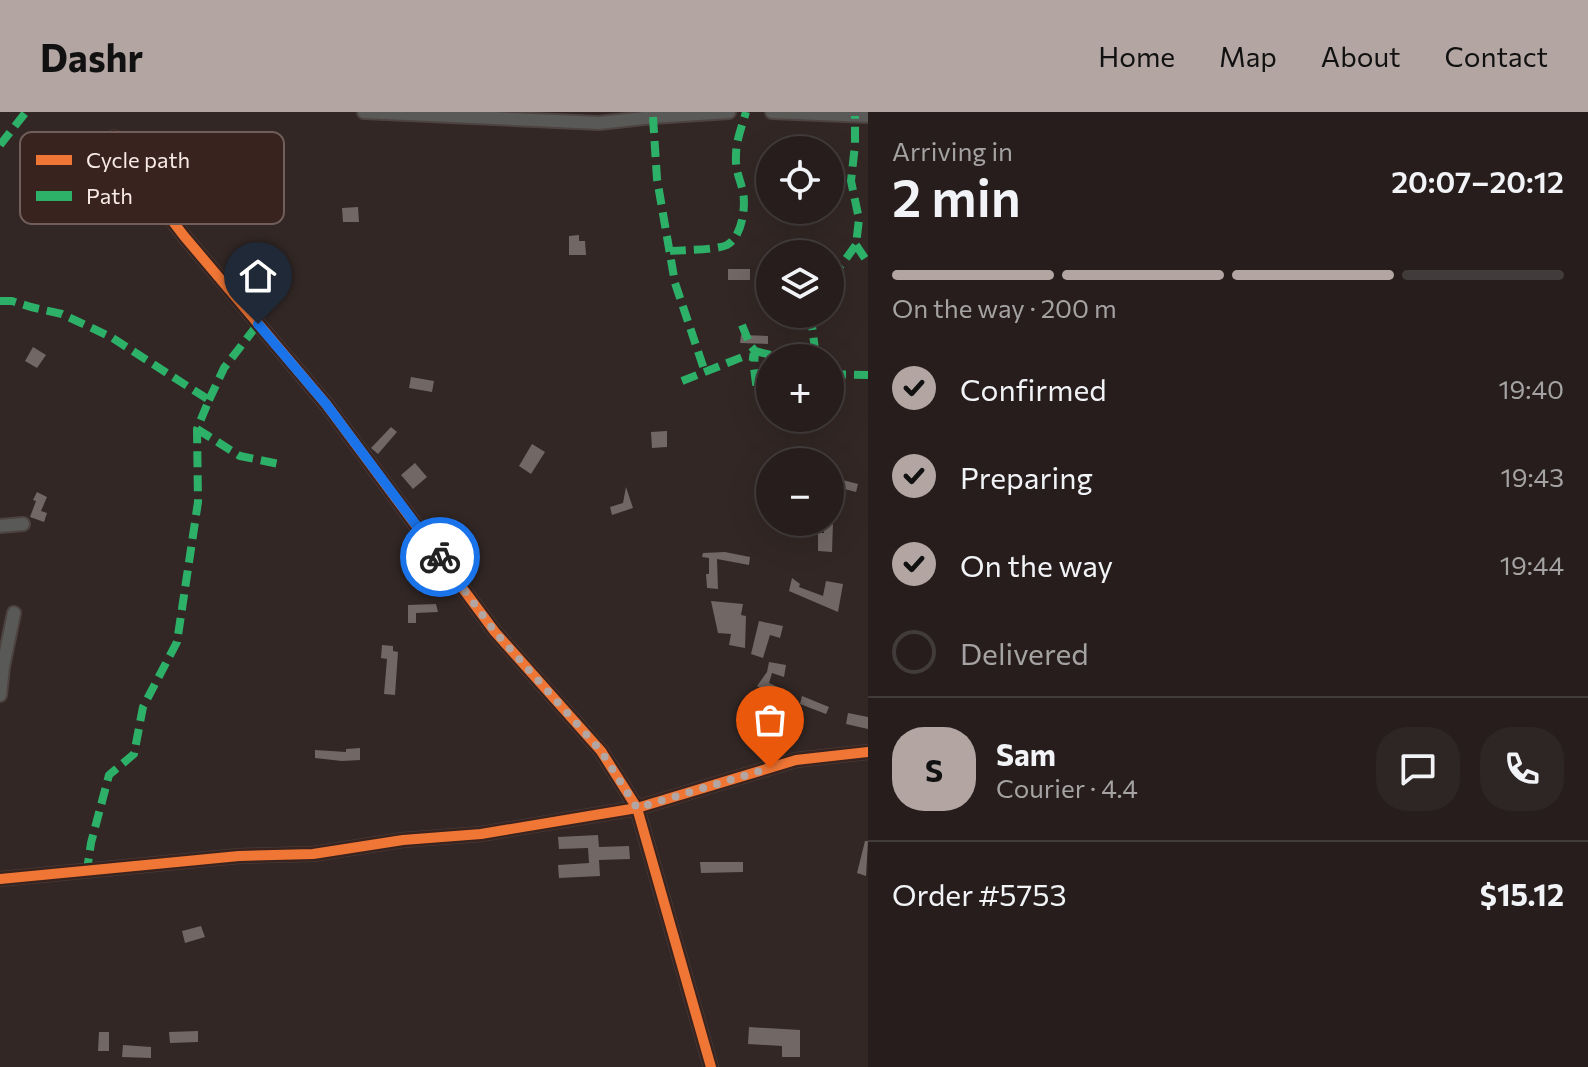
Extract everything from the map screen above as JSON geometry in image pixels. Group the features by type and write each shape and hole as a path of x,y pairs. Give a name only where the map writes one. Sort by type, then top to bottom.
{"street":[{"path":"364,112 599,123 652,114 729,112"},
{"path":"772,112 868,116"},
{"path":"175,224 326,404 495,632 601,751 637,808 711,1067"},
{"path":"0,526 23,524"},
{"path":"0,695 14,613"},
{"path":"0,879 239,856 313,854 403,840 481,834 637,808 796,760 868,752"}],"building":[{"path":"358,207 359,222 343,222 342,208"},
{"path":"579,235 579,241 585,241 586,255 569,255 569,236"},
{"path":"728,269 750,269 750,280 728,280"},
{"path":"741,335 768,336 768,344 740,343"},
{"path":"33,347 46,355 37,368 25,361"},
{"path":"411,377 434,381 432,392 409,388"},
{"path":"391,427 397,432 378,454 371,448"},
{"path":"667,431 667,447 652,448 651,432"},
{"path":"532,444 545,452 531,474 519,466"},
{"path":"415,463 427,477 413,489 401,475"},
{"path":"844,480 858,484 856,492 844,489"},
{"path":"626,487 633,508 612,515 610,507 623,503"},
{"path":"37,492 47,497 41,511 47,513 44,522 30,517"},
{"path":"818,536 833,536 832,552 818,551"},
{"path":"725,552 750,557 749,565 717,559 718,589 707,588 709,558 702,557 703,553"},
{"path":"792,578 800,584 799,587 823,596 826,581 843,584 838,612 789,591"},
{"path":"711,601 743,604 741,615 746,616 745,648 729,645 731,634 718,633"},
{"path":"436,604 438,612 416,613 416,623 408,623 408,605"},
{"path":"759,621 783,626 780,638 770,635 763,658 751,654"},
{"path":"382,645 393,646 393,651 398,652 395,695 384,694 387,659 381,658"},
{"path":"769,662 786,665 784,677 772,673 769,683 780,688 777,692 797,705 794,714 784,710 779,718 768,711 771,706 759,701 763,690 757,686 767,672"},
{"path":"802,696 829,707 826,714 800,704"},
{"path":"848,713 868,717 868,729 846,724"},
{"path":"360,748 360,760 315,758 315,750 346,752 346,749"},
{"path":"598,835 599,847 629,846 630,859 599,860 600,876 559,878 558,865 589,863 588,848 559,849 558,837"},
{"path":"865,841 868,841 866,876 857,873"},
{"path":"700,862 743,862 743,872 701,873"},
{"path":"201,926 205,937 185,943 182,931"},
{"path":"749,1027 800,1030 800,1057 782,1057 782,1046 748,1044"},
{"path":"198,1031 198,1042 170,1043 169,1032"},
{"path":"99,1032 109,1032 109,1051 98,1051"},
{"path":"123,1045 151,1047 151,1058 122,1057"}],"marked path":[{"path":"0,145 26,112"},
{"path":"670,251 722,247 736,235 744,205 736,150 746,112"},
{"path":"844,261 856,245 859,219 851,181 855,116"},
{"path":"653,117 657,179 675,283 705,372"},
{"path":"856,245 868,263"},
{"path":"0,301 12,301 62,314 111,337 209,400 197,429 198,502 177,642 143,707 134,754 109,775 87,870"},
{"path":"209,400 224,368 258,324"},
{"path":"742,325 755,351 756,383"},
{"path":"812,328 814,344"},
{"path":"682,381 745,356 753,357"},
{"path":"844,374 868,375"},
{"path":"197,429 240,456 279,464"}],"cycle path":[{"path":"175,224 326,404 495,632 601,751 637,808 711,1067"},
{"path":"0,879 239,856 313,854 403,840 481,834 637,808 796,760 868,752"}],"way so far":[{"path":"440,557 495,632 601,751 637,808 770,768"}],"route":[{"path":"258,324 326,404 440,557"}]}
